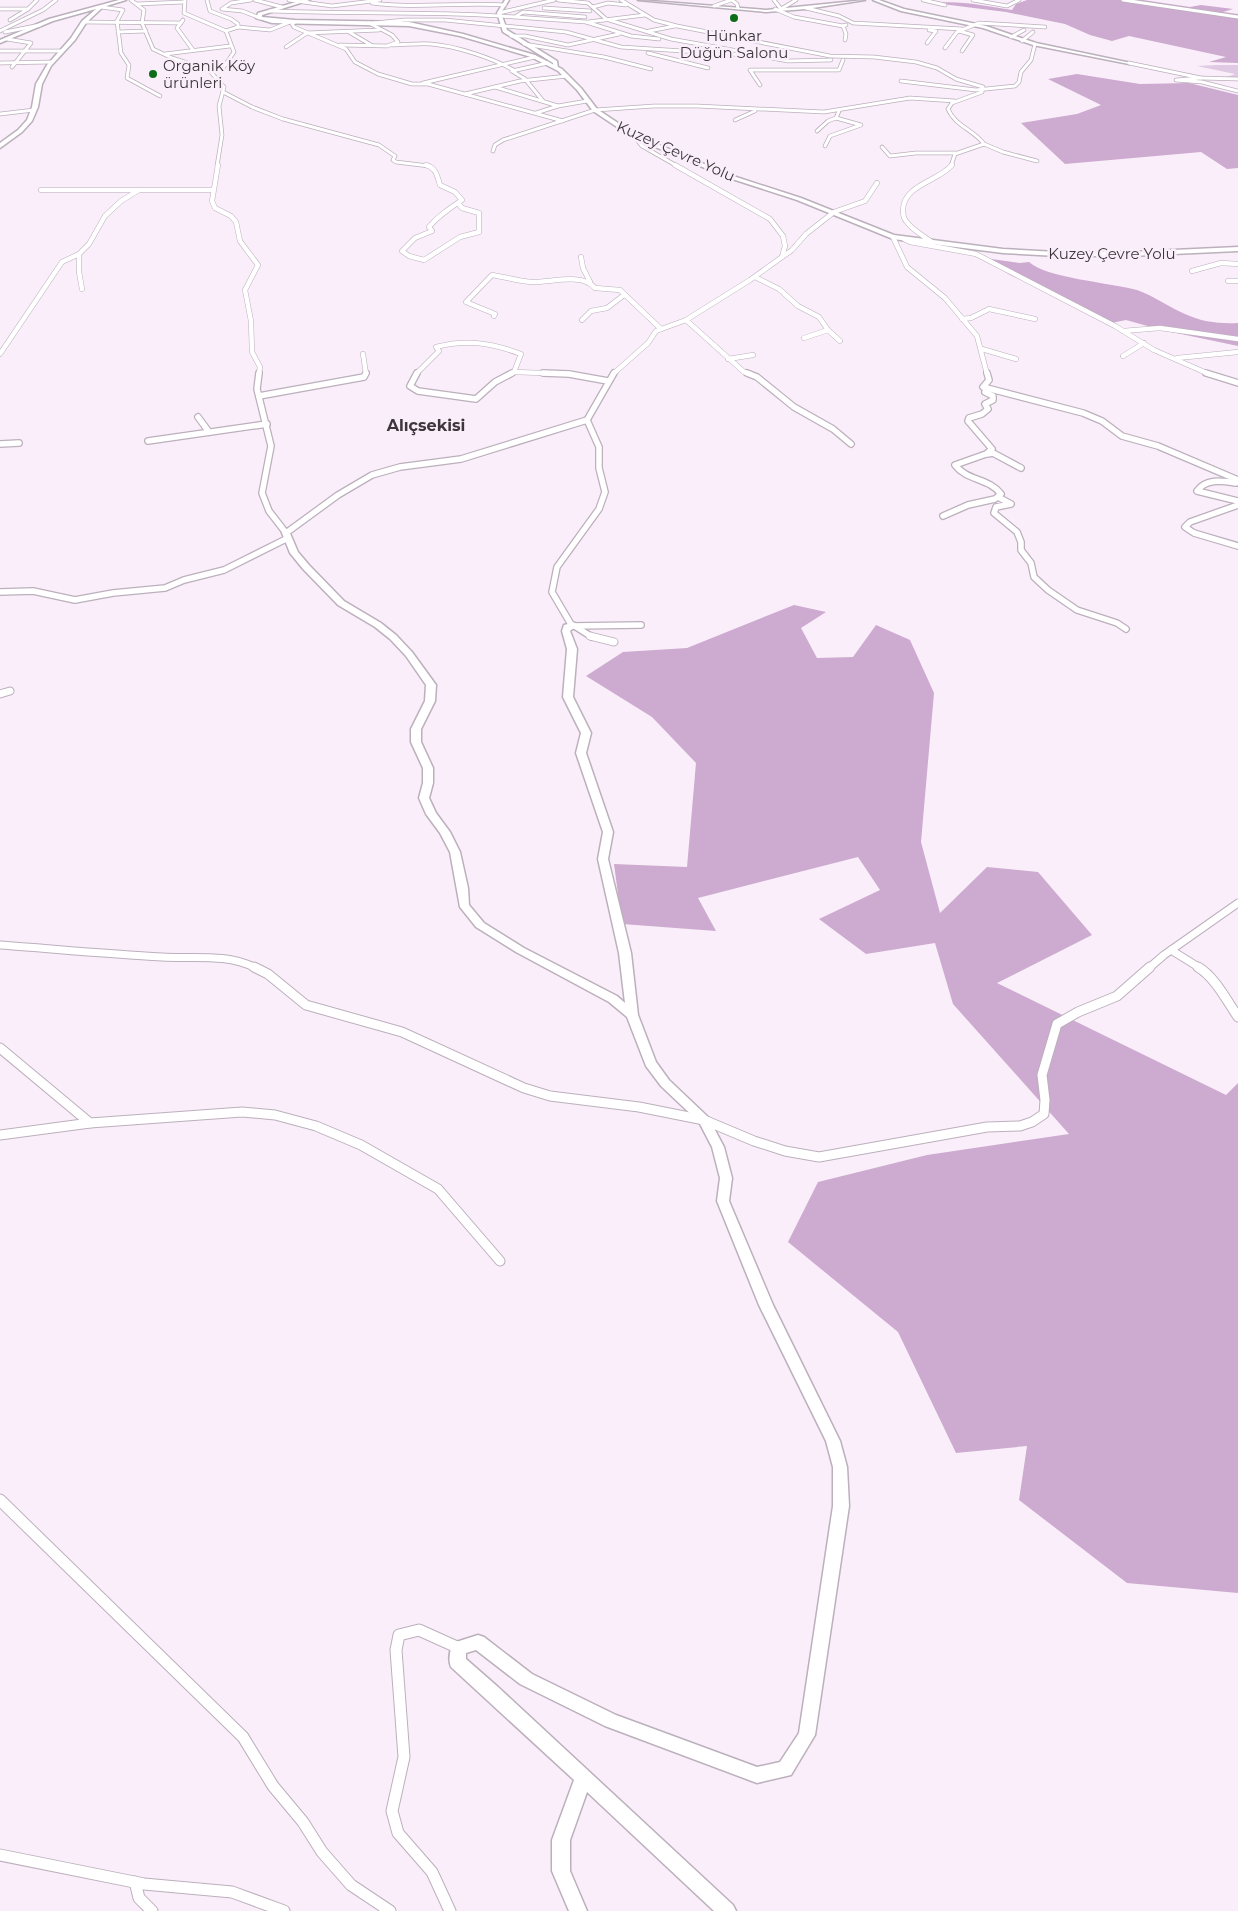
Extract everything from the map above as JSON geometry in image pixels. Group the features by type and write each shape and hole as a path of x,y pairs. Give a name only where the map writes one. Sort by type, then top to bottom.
{"main road":[{"path":"260,18 260,14 308,0"},
{"name":"Kuzey Çevre Yolu","path":"260,18 293,22 394,23 424,27 484,42 536,58 548,63 567,76 596,110 634,136 728,176 834,212 893,237 986,249 1083,254 1238,249"},
{"name":"Kuzey Çevre Yolu","path":"986,249 1098,251 1238,245"}],"street":[{"path":"10,20 28,9 37,0"},
{"path":"0,32 43,10 56,0"},
{"path":"96,0 95,3 100,6 123,10"},
{"path":"0,42 40,25 124,0"},
{"path":"160,96 127,78 129,65 121,53 116,21 123,13 123,10 135,3 177,0"},
{"path":"207,0 206,4 210,11 231,19 248,34"},
{"path":"251,0 229,4 222,9 242,11 260,18"},
{"path":"255,0 282,7"},
{"path":"289,0 298,3 348,5 380,0"},
{"path":"351,10 386,0 397,6 395,7 404,13 405,20"},
{"path":"501,15 556,0 588,3 606,18 671,39"},
{"path":"621,0 654,20 831,60"},
{"path":"640,0 735,10 806,8 863,0"},
{"path":"660,0 738,8 778,9 851,0"},
{"path":"714,6 732,0 737,4 738,8"},
{"path":"774,0 778,9 794,17 843,26 853,22"},
{"path":"778,9 796,0"},
{"path":"875,0 903,10 976,25 1022,41 1129,63 1164,68 1200,78"},
{"path":"923,0 945,6"},
{"path":"974,0 1010,6 1019,0"},
{"path":"1123,0 1238,17"},
{"path":"135,3 184,1 184,14 178,28 193,50"},
{"path":"372,3 397,6 506,2 501,15 505,31 555,62 556,68"},
{"path":"135,3 144,10 142,23 154,49 209,70 219,79 224,87 219,106 222,135 212,201 215,208 231,216 239,229 240,242 258,265 246,290 246,306 251,321 252,352 260,367 257,389 271,446 262,493 269,511 287,535 294,553 306,567 341,603 378,625 393,637 409,654 431,685 430,701 416,729 416,742 428,768 428,783 424,798 431,814 445,832 455,852 464,905 480,925 520,950 612,999 632,1014"},
{"path":"586,22 584,15 594,8 608,3 628,5"},
{"path":"348,5 352,14"},
{"path":"413,5 427,12"},
{"path":"0,146 30,121 39,84 50,64 73,40 84,22 100,6"},
{"path":"544,8 590,11"},
{"path":"806,8 839,16 853,22 959,31 973,35 962,51"},
{"path":"0,9 28,9"},
{"path":"270,11 352,14 427,12 501,15 586,22 635,36 671,39 788,61 892,60"},
{"path":"515,17 523,12 586,17"},
{"path":"184,14 226,30 239,27"},
{"path":"358,14 366,23 398,40 392,45"},
{"path":"579,26 586,22 606,18 645,15"},
{"path":"366,23 405,20 445,20 566,32 708,68"},
{"path":"84,22 181,23"},
{"path":"220,28 239,27 270,30 293,22 293,26 346,49 356,62 378,74 412,84 421,84 464,94 563,121"},
{"path":"900,30 959,31 976,25 998,23 1045,27"},
{"path":"0,32 40,25"},
{"path":"647,32 677,26"},
{"path":"843,26 846,34 845,40"},
{"path":"917,27 936,31"},
{"path":"209,70 221,69 227,64 234,52 230,46 226,30"},
{"path":"286,47 307,33 381,30"},
{"path":"566,32 572,30"},
{"path":"1011,37 1024,30"},
{"path":"118,32 146,31"},
{"path":"927,43 936,31"},
{"path":"945,48 959,31"},
{"path":"348,32 373,46"},
{"path":"1022,41 1033,32"},
{"path":"511,36 525,36 568,45 621,33"},
{"path":"616,46 635,36"},
{"path":"7,39 30,42 31,46 12,67"},
{"path":"738,42 745,40"},
{"path":"333,44 373,46 430,44 503,64 515,71 548,63"},
{"path":"524,44 604,57 651,69"},
{"path":"1035,44 1031,60 1021,72 1019,82 1015,86 984,90 955,101 948,109 952,119 975,134 984,144 1003,152 1037,161"},
{"path":"724,48 731,45"},
{"path":"163,54 230,46"},
{"path":"621,47 761,56"},
{"path":"783,48 830,56 874,57 933,66 956,78 980,85 984,90"},
{"path":"0,56 2,51 62,51"},
{"path":"421,84 536,58"},
{"path":"760,85 750,70 839,70 843,60"},
{"path":"0,63 50,64"},
{"path":"0,68 50,64"},
{"path":"515,71 512,72 526,80 543,101"},
{"path":"464,94 526,80 567,76"},
{"path":"1238,79 1200,78 1176,80 1219,86 1238,92"},
{"path":"901,81 984,90"},
{"path":"494,87 558,106"},
{"path":"223,92 247,105 300,125 347,135 348,138 384,146 395,156 393,160 396,162 423,164 432,168 436,172 440,185 460,196 462,200 446,210 431,224 429,227 432,231 421,234 405,245 402,251 410,256 424,260 460,237 479,232 479,213 462,208 458,203"},
{"path":"493,151 496,145 503,140 596,110 654,106 697,106 816,113 910,98 955,101"},
{"path":"534,113 558,106 588,101"},
{"path":"0,115 34,110"},
{"path":"735,120 757,110"},
{"path":"836,118 838,111"},
{"path":"817,131 826,123 836,118 861,125 830,136 825,146"},
{"path":"634,136 642,146 770,219 780,227 783,235 784,251 782,257"},
{"path":"882,148 890,156 956,152 984,144"},
{"path":"933,243 906,222 903,217 904,206 913,191 943,174 952,166 956,152"},
{"path":"0,592 32,592 75,600 129,591 165,588 184,580 224,570 287,535 338,494 372,475 400,468 461,459 587,420 608,381 661,329 686,320 755,277 792,250 806,234 834,212 865,201 877,183"},
{"path":"41,190 213,190"},
{"path":"0,354 62,262 79,254 89,244 105,216 121,201 139,190"},
{"path":"893,237 896,249 907,267 945,298 977,336 989,380 983,387 978,389 993,396 993,400 985,404 988,409 968,420 976,429 977,434 992,449 987,454"},
{"path":"904,239 910,242 976,254 1123,330 1154,350 1213,376 1238,383"},
{"path":"79,254 79,272 82,289"},
{"path":"581,257 583,268 595,288 618,289 661,329"},
{"path":"1192,271 1228,263 1238,265"},
{"path":"494,316 495,314 482,307 466,302 492,275 531,282 590,282"},
{"path":"755,277 773,284 798,306 819,315 828,330 840,341"},
{"path":"1228,281 1238,281"},
{"path":"582,320 591,311 607,308 624,295"},
{"path":"962,319 971,318 989,309 1035,319"},
{"path":"686,320 744,372 757,377 794,407 833,429 850,444"},
{"path":"1123,330 1160,328 1238,339"},
{"path":"804,338 828,330"},
{"path":"514,372 521,354 483,341 450,343 436,348 438,351 418,371 410,386 418,391 476,399 495,382 514,372 569,374 608,381"},
{"path":"1123,356 1144,342"},
{"path":"982,349 995,354 1016,358"},
{"path":"1175,358 1238,352"},
{"path":"260,396 364,377 366,375 364,354"},
{"path":"728,359 753,355"},
{"path":"983,387 1083,413 1102,422 1113,432 1158,446 1238,482"},
{"path":"198,417 209,432"},
{"path":"587,420 599,447 599,468 605,492 599,509 557,567 552,592 572,626 592,637 614,642"},
{"path":"148,441 267,424"},
{"path":"0,444 19,443"},
{"path":"943,516 968,504 998,497 1002,494 998,489 962,472 955,466 987,454 993,454 1021,468"},
{"path":"1238,482 1210,481 1201,486 1197,491 1238,501"},
{"path":"998,497 1010,504 996,507 994,513 1016,532 1021,542 1022,552 1031,563 1034,577 1055,596 1077,610 1117,623 1126,629"},
{"path":"1238,505 1190,522 1185,527 1194,533 1238,546"},
{"path":"450,1911 432,1872 398,1833 392,1810 404,1757 396,1650 399,1635 418,1630 460,1648 478,1642 526,1679 611,1721 757,1775 785,1769 806,1734 841,1506 840,1466 833,1441 766,1305 723,1201 726,1178 718,1147 704,1120 664,1083 650,1063 632,1014 625,953 603,859 608,832 581,753 586,733 568,697 572,649 566,631 567,627 572,626 641,625"},
{"path":"0,694 10,691"},
{"path":"0,945 164,957 203,956 236,960 257,967 268,974 306,1005 402,1032 524,1088 550,1096 639,1107 704,1120 754,1141 786,1151 819,1157 944,1134 1020,1126 1032,1122 1044,1114 1045,1100 1042,1075 1057,1024 1078,1012 1117,996 1171,950 1238,903"},
{"path":"1171,950 1203,970 1238,1017"},
{"path":"0,1048 90,1122"},
{"path":"0,1134 90,1122 242,1112 275,1115 316,1126 361,1145 438,1188 500,1261"},
{"path":"0,1500 244,1737 273,1786 303,1822 322,1852 351,1885 390,1911"},
{"path":"460,1648 457,1662 462,1667 492,1692 726,1911"},
{"path":"578,1911 561,1871 562,1840 583,1778"},
{"path":"0,1855 135,1882 232,1892 284,1911"},
{"path":"135,1882 136,1894 152,1911"}],"shaded area":[{"path":"1027,0 1143,0 1190,7 1201,5 1233,9 1223,12 1238,14 1238,63 1209,62 1226,57 1129,36 1112,41 1090,35 1065,24 1006,12 934,3 963,3 1012,10 1016,4"},
{"path":"1238,65 1238,78 1214,78 1186,73 1217,77 1235,74 1197,66"},
{"path":"1077,74 1140,84 1189,83 1238,95 1238,168 1227,169 1201,152 1065,164 1021,123 1077,114 1101,105 1048,79"},
{"path":"984,258 1020,263 1029,262 1037,268 1064,276 1137,290 1191,317 1204,321 1238,323 1238,346 1162,330 1126,320 1111,323 1072,302 1010,275"},
{"path":"794,605 826,612 801,628 817,658 853,657 876,625 910,640 934,693 921,842 940,913 987,867 1038,872 1092,935 997,983 1226,1095 1238,1083 1238,1593 1127,1583 1019,1500 1027,1446 956,1453 898,1332 788,1242 818,1182 927,1155 1069,1134 953,1004 935,943 866,954 819,919 880,890 858,857 698,898 716,931 622,924 614,864 687,867 696,763 652,717 586,676 623,652 687,648"}],"place":[{"name":"Hünkar Düğün Salonu","path":"734,18"},
{"name":"Organik Köy ürünleri","path":"153,74"}],"district":[{"name":"Alıçsekisi","path":"426,425"}]}
